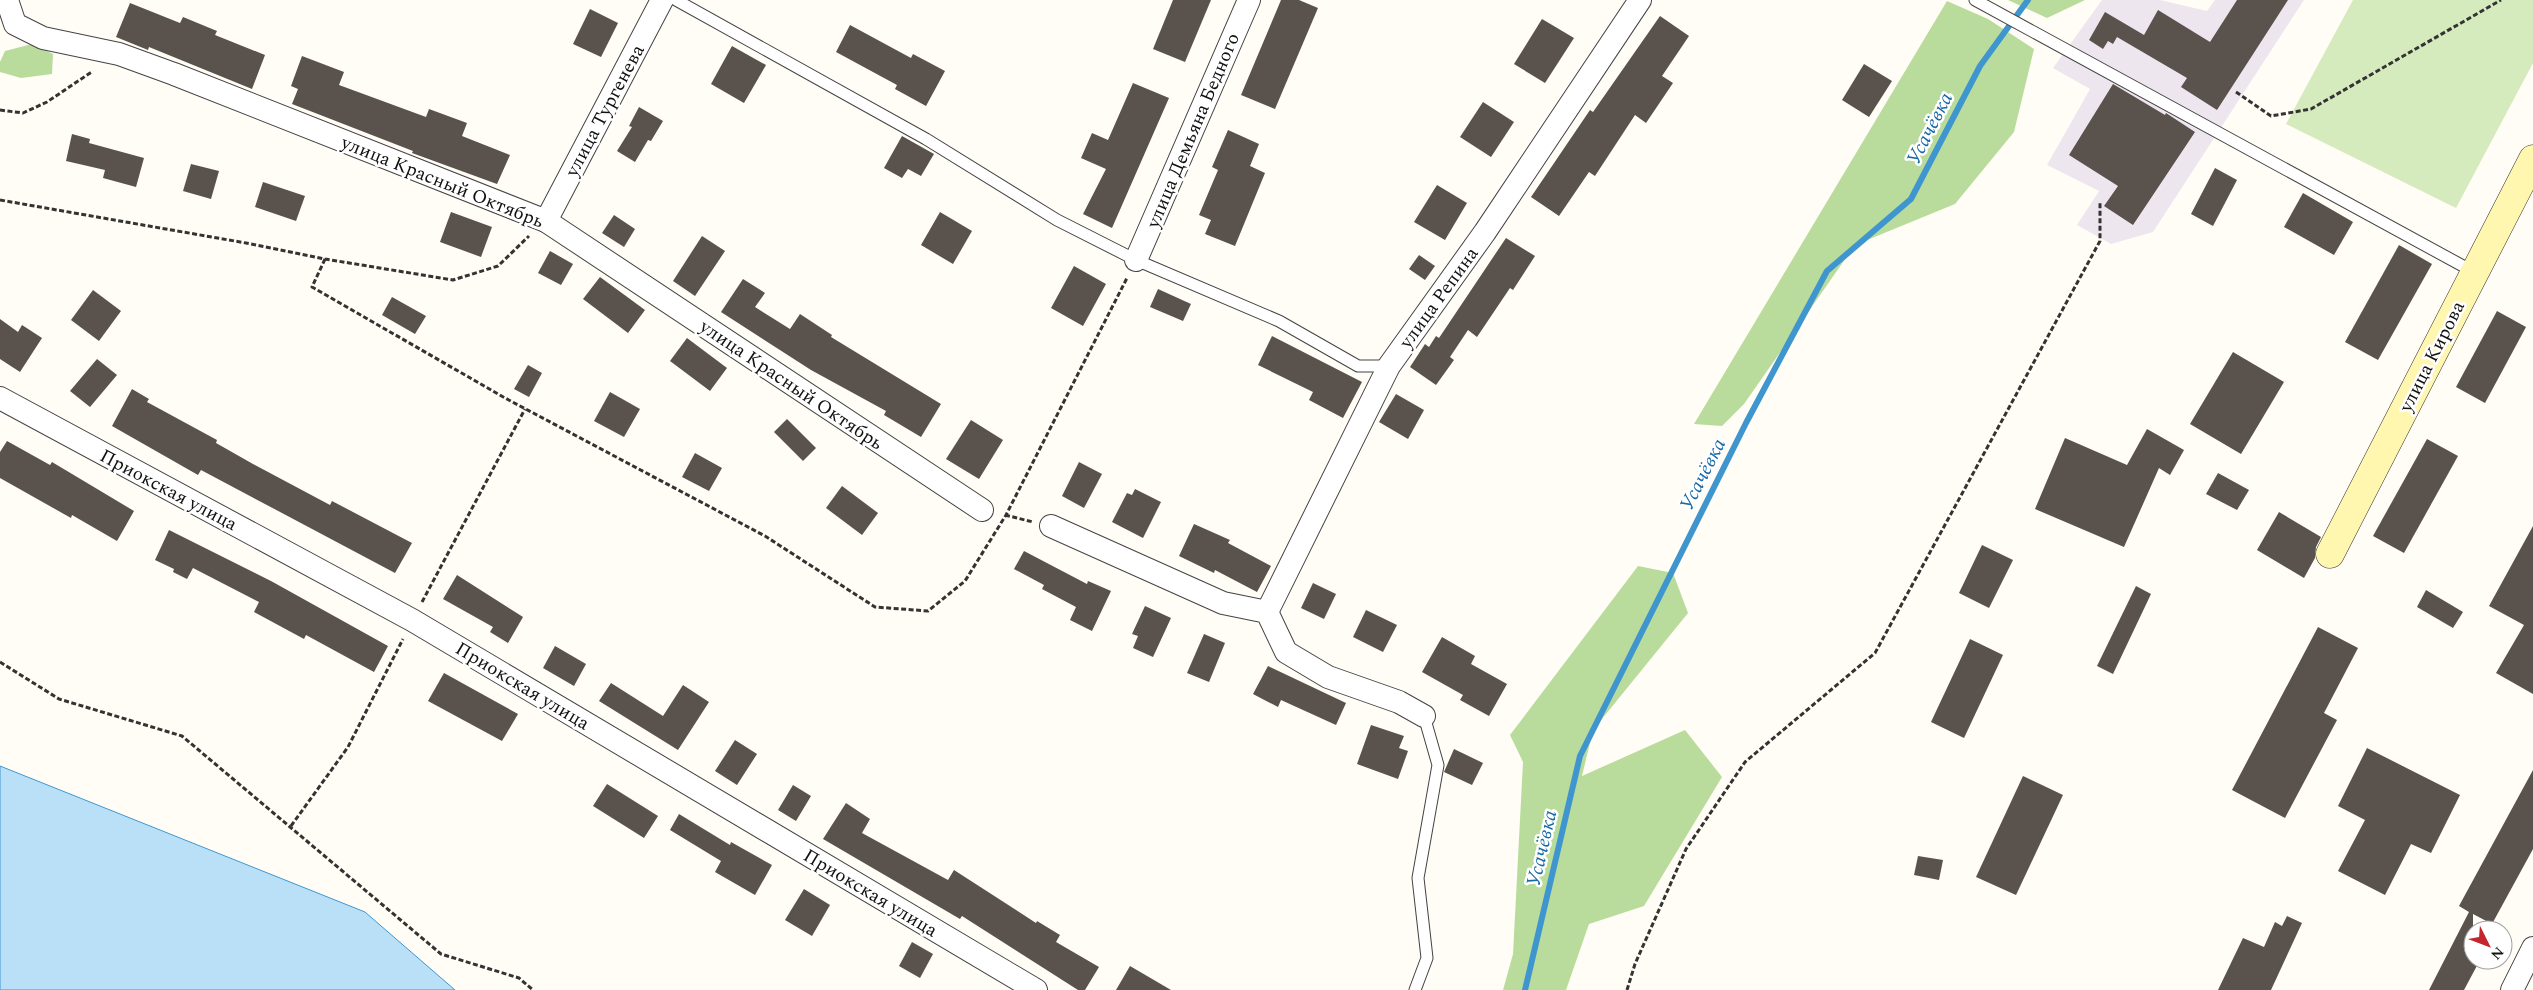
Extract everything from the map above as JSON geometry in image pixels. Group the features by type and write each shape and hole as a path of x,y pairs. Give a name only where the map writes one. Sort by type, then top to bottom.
{"street":[{"name":"улица Красный Октябрь","path":"7,0 15,24 43,38 119,54 546,220 982,510"},
{"name":"улица Тургенева","path":"546,220 662,0"},
{"name":"улица Демьяна Бедного","path":"1136,260 1249,0"},
{"name":"улица Репина","path":"1267,612 1389,366 1485,232 1640,0"},
{"name":"улица Кирова","path":"2330,554 2533,159"},
{"name":"Приокская улица","path":"0,398 412,620 1036,990"},
{"path":"1051,526 1223,603 1267,612 1286,652 1328,677 1399,702 1424,716"},
{"path":"2512,990 2533,948"}],"lane":[{"path":"676,0 926,139 1057,220 1136,260 1279,321 1358,366 1389,366"},
{"path":"1975,0 2474,272"},
{"path":"1416,990 1427,958 1418,878 1438,765 1424,716"}],"path":[{"path":"2236,92 2271,116 2312,109 2501,0"},
{"path":"0,110 23,113 47,102 119,54"},
{"path":"0,200 246,243 325,259 453,280 498,266 546,220"},
{"path":"1628,990 1635,964 1686,849 1745,762 1875,652 2100,241 2100,201"},
{"path":"325,259 312,287 505,398 765,536 875,606 928,611 965,580 1006,515 1136,260"},
{"path":"982,510 1051,526"},
{"path":"0,662 59,699 182,736 441,954 519,978 533,990"}],"shaded area":[{"path":"2102,0 2160,0 2207,11 2215,0 2304,0 2153,232 2111,244 2077,225 2099,191 2047,165 2090,89 2053,68"}],"green space":[{"path":"2008,0 2085,0 2047,18"},
{"path":"2353,0 2533,0 2533,63 2456,208 2286,124"},
{"path":"1947,1 1988,19 2034,49 2014,132 1955,204 1855,245 1744,404 1722,426 1694,424"},
{"path":"32,44 53,54 52,74 21,78 0,72 0,62 5,51"},
{"path":"1638,566 1673,573 1688,613 1593,730 1582,776 1685,730 1722,777 1644,906 1589,924 1566,990 1503,990 1513,954 1523,762 1510,735"}],"water":[{"path":"0,766 365,912 455,990 0,990"}],"building":[{"path":"1173,0 1211,0 1185,62 1153,49"},
{"path":"1281,0 1299,0 1318,8 1275,109 1241,95"},
{"path":"2237,0 2288,0 2217,110 2181,87 2187,78 2117,37 2113,44 2108,41 2103,49 2089,40 2105,12 2144,35 2158,10 2210,42"},
{"path":"130,3 180,23 183,17 217,31 215,35 265,55 252,89 149,47 148,50 116,37"},
{"path":"590,9 618,23 601,57 573,44"},
{"path":"1660,16 1689,36 1662,76 1673,83 1646,123 1635,115 1595,176 1589,172 1559,216 1531,197 1590,110 1593,112"},
{"path":"1542,19 1574,38 1545,83 1514,64"},
{"path":"850,25 911,58 913,54 945,71 926,106 895,89 897,85 836,52"},
{"path":"732,46 766,65 744,103 711,84"},
{"path":"302,56 344,72 339,85 426,117 429,109 467,123 462,136 510,155 497,184 412,153 413,151 292,104 298,89 291,86"},
{"path":"1864,64 1892,81 1869,117 1842,100"},
{"path":"1133,83 1169,98 1112,228 1083,214 1106,169 1081,158 1092,133 1108,140"},
{"path":"2113,84 2165,115 2166,113 2195,132 2133,225 2104,206 2118,186 2069,155"},
{"path":"1483,102 1514,122 1491,157 1460,137"},
{"path":"639,107 663,121 651,141 648,140 635,162 617,151 632,127 629,126"},
{"path":"1228,130 1259,144 1250,166 1265,173 1235,246 1205,234 1211,220 1199,215 1218,170 1212,167"},
{"path":"72,134 90,139 89,143 144,158 136,187 103,178 105,170 66,161"},
{"path":"902,136 934,154 921,176 908,169 902,178 884,168"},
{"path":"191,164 219,171 211,199 183,191"},
{"path":"2215,168 2237,180 2213,226 2191,214"},
{"path":"263,182 305,196 296,221 255,207"},
{"path":"1437,185 1467,203 1445,240 1414,222"},
{"path":"2303,193 2353,222 2334,255 2284,227"},
{"path":"451,212 492,227 481,257 440,242"},
{"path":"940,212 972,231 953,264 921,245"},
{"path":"614,215 635,229 624,247 602,233"},
{"path":"702,236 725,251 695,296 673,281"},
{"path":"1506,238 1535,256 1513,290 1510,288 1477,337 1468,330 1450,357 1454,360 1436,385 1410,367 1425,344 1429,347 1436,336 1439,338"},
{"path":"2399,245 2432,264 2378,360 2345,342"},
{"path":"550,251 573,264 561,285 538,273"},
{"path":"1419,255 1435,266 1425,280 1409,269"},
{"path":"1074,266 1106,284 1083,326 1051,308"},
{"path":"600,277 645,310 628,333 583,299"},
{"path":"743,279 765,293 755,307 790,329 800,314 832,335 831,337 941,404 921,437 884,415 886,411 811,370 721,312"},
{"path":"1158,289 1191,304 1183,321 1150,307"},
{"path":"93,290 121,311 99,341 71,320"},
{"path":"392,297 426,316 415,334 382,315"},
{"path":"2497,311 2526,327 2485,403 2456,387"},
{"path":"0,319 18,332 22,325 42,338 20,372 0,359"},
{"path":"1272,336 1362,382 1343,418 1309,400 1313,392 1258,365"},
{"path":"687,338 727,368 710,391 670,361"},
{"path":"2233,352 2284,382 2241,454 2190,424"},
{"path":"97,359 117,375 90,407 70,391"},
{"path":"528,365 542,373 529,397 514,389"},
{"path":"132,389 149,399 147,402 217,440 216,443 253,464 330,505 332,501 412,543 395,573 201,470 198,475 112,426"},
{"path":"610,392 640,409 624,437 594,421"},
{"path":"1396,394 1424,410 1408,439 1379,422"},
{"path":"787,419 816,448 803,461 774,432"},
{"path":"971,420 1003,440 979,479 946,459"},
{"path":"2147,429 2184,450 2170,475 2159,468 2124,547 2035,509 2065,438 2127,465"},
{"path":"2427,439 2458,456 2404,553 2373,536"},
{"path":"7,441 50,465 52,462 134,511 117,541 72,515 71,518 0,478 0,452"},
{"path":"695,453 722,468 709,491 682,477"},
{"path":"1079,462 1102,474 1084,508 1062,496"},
{"path":"2218,473 2249,490 2237,510 2206,494"},
{"path":"842,486 878,513 862,535 826,508"},
{"path":"1135,489 1161,502 1143,538 1112,522 1127,493 1132,495"},
{"path":"2279,512 2321,537 2316,547 2315,558 2304,578 2257,550"},
{"path":"1194,524 1230,540 1228,543 1271,566 1257,592 1215,570 1214,573 1179,556"},
{"path":"2533,526 2533,694 2496,673 2524,625 2489,606"},
{"path":"169,530 271,581 388,646 374,672 306,635 304,639 254,612 259,602 193,568 187,579 173,572 174,569 155,560"},
{"path":"1982,545 2013,560 1989,608 1959,593"},
{"path":"1024,551 1087,584 1088,581 1111,591 1092,631 1070,620 1076,607 1042,589 1044,585 1014,569"},
{"path":"457,575 523,617 508,643 490,632 493,627 443,599"},
{"path":"1313,583 1336,594 1324,619 1301,608"},
{"path":"2136,586 2151,594 2113,674 2097,666"},
{"path":"2426,590 2463,612 2453,628 2417,607"},
{"path":"1145,606 1171,618 1153,657 1133,648 1138,636 1132,634"},
{"path":"1366,610 1397,625 1383,652 1353,637"},
{"path":"2318,627 2358,648 2324,713 2337,720 2285,818 2232,790"},
{"path":"1204,634 1225,643 1209,682 1187,673"},
{"path":"1442,637 1475,656 1471,664 1507,684 1489,716 1460,700 1463,695 1422,672"},
{"path":"1970,639 2003,655 1964,738 1931,722"},
{"path":"555,646 586,664 574,686 543,668"},
{"path":"1268,666 1346,703 1336,725 1281,700 1278,707 1253,694"},
{"path":"444,673 518,714 502,741 428,701"},
{"path":"611,683 663,716 683,685 709,702 678,750 599,701"},
{"path":"1371,725 1404,736 1399,748 1408,751 1398,779 1357,764"},
{"path":"735,740 757,754 737,785 715,771"},
{"path":"2367,748 2460,795 2431,853 2411,844 2385,895 2338,871 2365,820 2338,806"},
{"path":"1454,749 1483,763 1472,785 1444,772"},
{"path":"2533,770 2533,849 2494,920 2484,920 2473,914 2473,920 2465,920 2469,912 2459,906"},
{"path":"2023,776 2063,795 2016,895 1976,877"},
{"path":"607,784 658,816 644,838 593,806"},
{"path":"793,785 811,796 796,821 778,810"},
{"path":"846,803 870,819 862,833 948,880 954,870 1036,923 1037,921 1060,935 1056,942 1099,967 1085,990 1078,990 962,916 960,919 823,839"},
{"path":"679,814 730,845 731,842 772,865 755,895 715,872 721,861 670,830"},
{"path":"1918,856 1943,860 1939,880 1914,875"},
{"path":"804,889 830,905 812,936 785,920"},
{"path":"2287,916 2302,923 2271,990 2218,990 2243,938 2264,947 2275,922 2282,926"},
{"path":"2463,924 2463,970 2475,970 2464,990 2429,990"},
{"path":"912,942 933,954 920,978 899,966"},
{"path":"1130,966 1171,990 1116,990"}],"waterway":[{"name":"Усачёвка","path":"2017,15 2028,0"},
{"name":"Усачёвка","path":"1525,990 1580,756 1746,423 1827,271 1911,199 1980,66 2009,26"}]}
